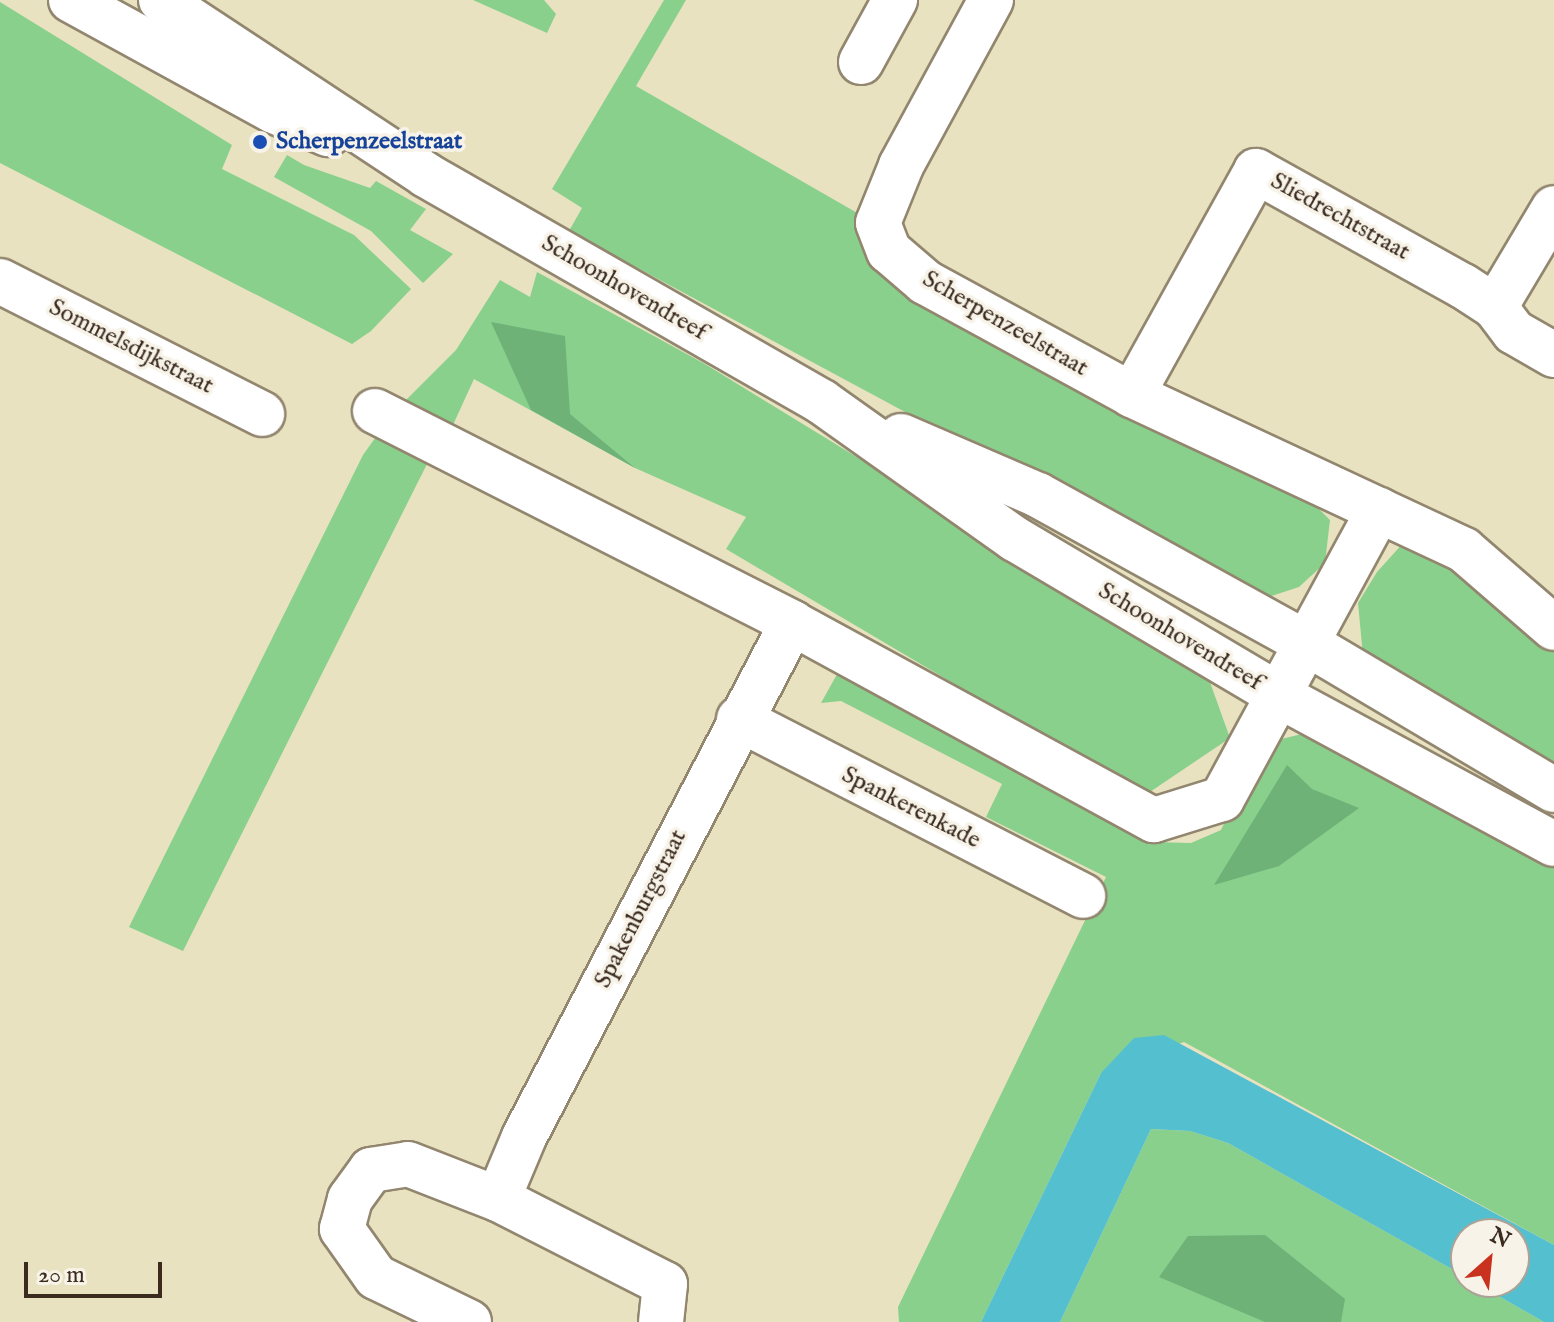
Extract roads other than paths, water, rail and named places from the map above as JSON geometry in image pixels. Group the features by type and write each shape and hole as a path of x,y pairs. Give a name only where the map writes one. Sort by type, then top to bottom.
{"street":[{"name":"Schoonhovendreef","path":"71,0 274,111 426,175"},
{"name":"Schoonhovendreef","path":"161,0 426,175 822,402 1015,539 1280,696 1554,844"},
{"path":"861,62 895,0"},
{"name":"Scherpenzeelstraat","path":"991,0 901,166 878,223 889,251 925,282 1132,395 1464,550 1554,628"},
{"name":"Sliedrechtstraat","path":"1132,395 1256,171 1463,286 1495,307 1514,332 1554,355"},
{"path":"1495,307 1554,208"},
{"name":"Sommelsdijkstraat","path":"0,281 262,414"},
{"name":"Schoonhovendreef","path":"822,402 1038,495 1308,644 1554,790"},
{"path":"375,411 792,623 1154,820 1222,799 1379,510"},
{"name":"Spakenburgstraat","path":"498,1199 524,1137 739,719 792,623"},
{"name":"Spankerenkade","path":"739,719 1083,896"},
{"path":"469,1322 376,1277 342,1229 350,1199 371,1170 408,1164 498,1199 665,1284 661,1322"}],"water":[{"path":"1164,1035 1504,1218 1450,1218 1450,1268 1228,1143 1190,1131 1151,1129 1060,1322 981,1322 1101,1073 1134,1038"},
{"path":"1530,1232 1554,1245 1554,1322 1544,1322 1502,1298 1530,1298"}],"place":[{"name":"Scherpenzeelstraat","path":"260,142"}]}
